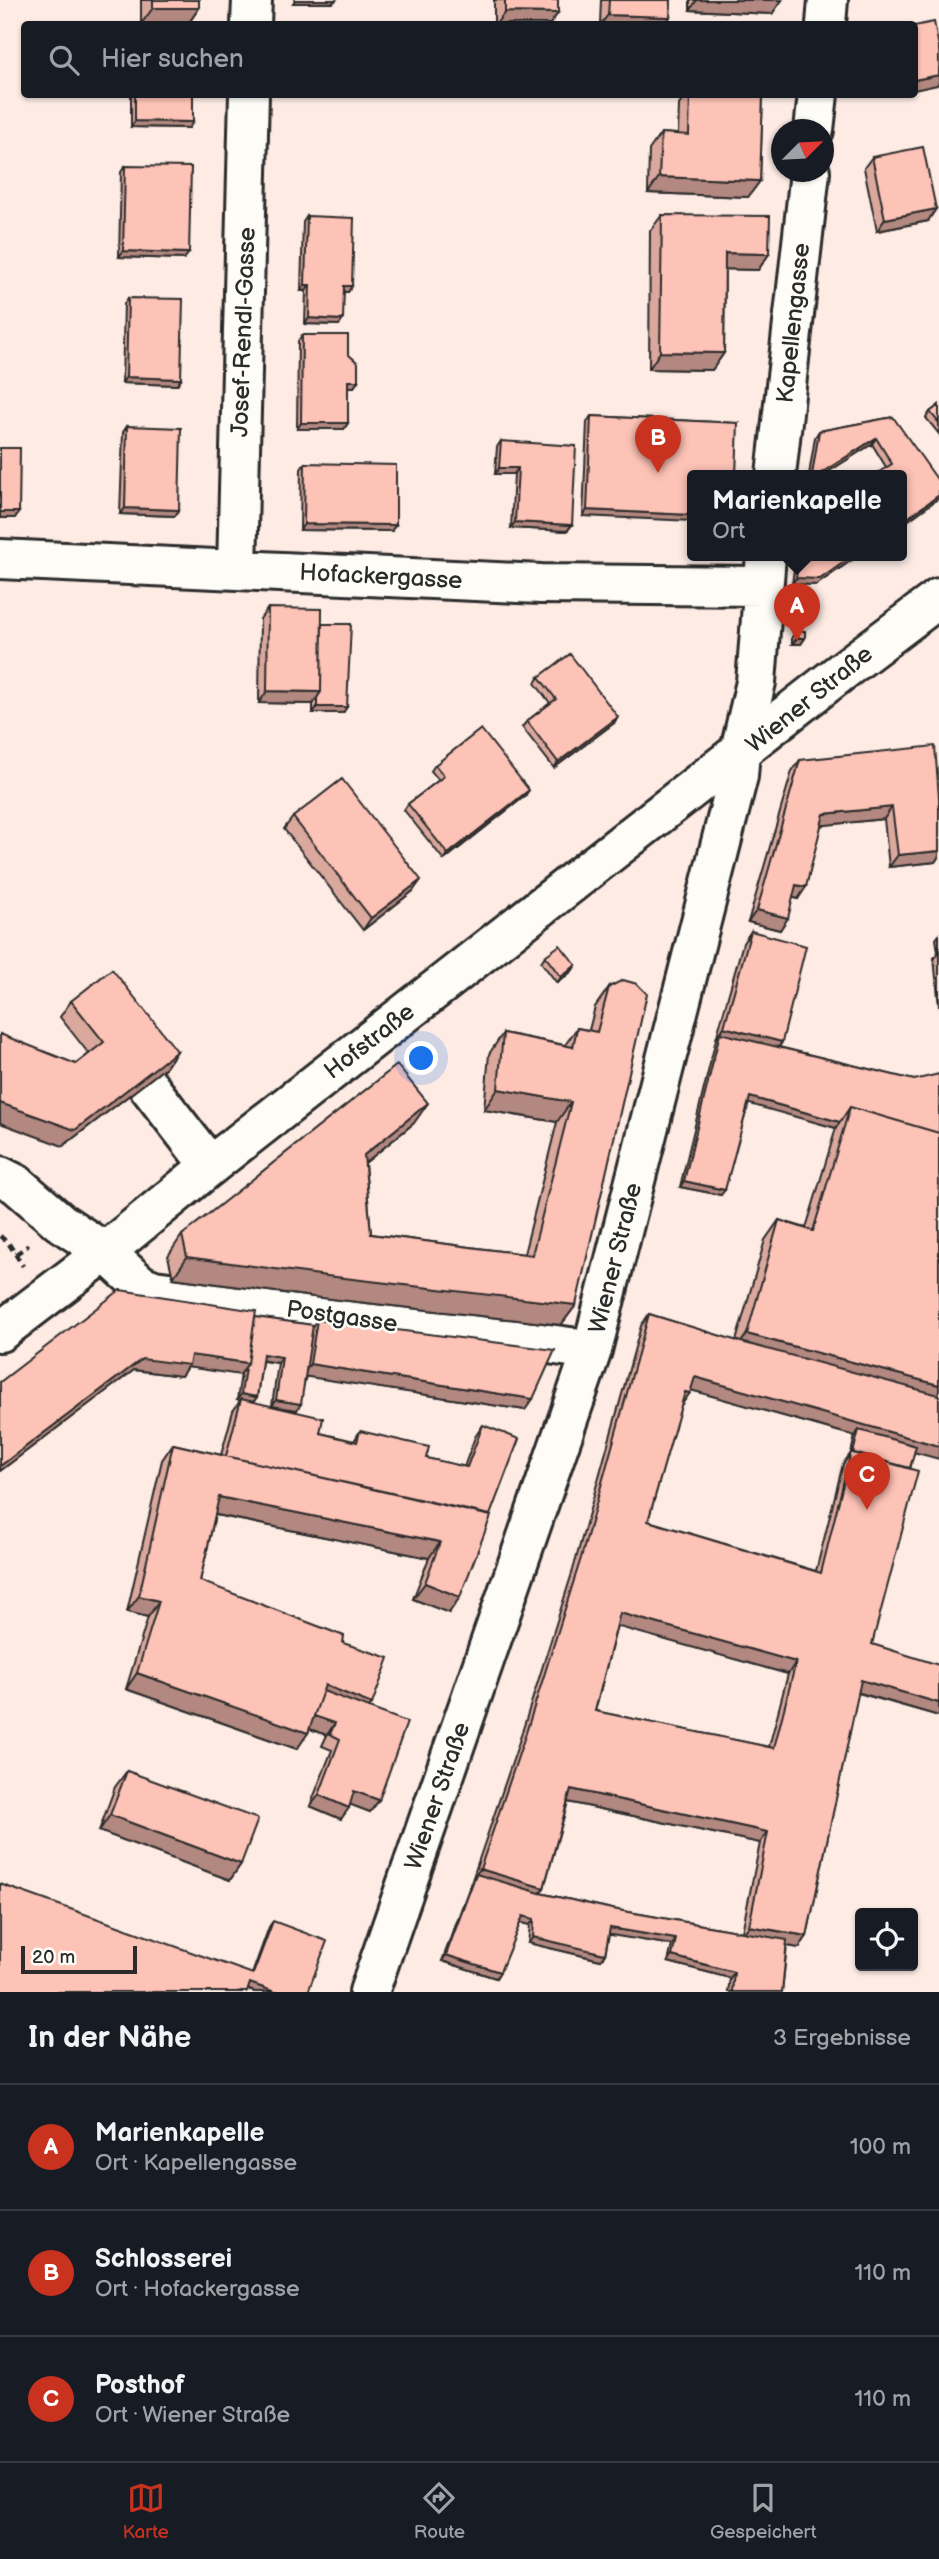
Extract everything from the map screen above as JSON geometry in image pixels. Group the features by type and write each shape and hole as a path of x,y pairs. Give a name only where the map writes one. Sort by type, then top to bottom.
{"street":[{"path":"251,21 252,0"},
{"path":"826,21 828,0"},
{"name":"Josef-Rendl-Gasse","path":"237,569 249,98"},
{"path":"815,119 818,98"},
{"name":"Kapellengasse","path":"777,470 809,182"},
{"name":"Hofackergasse","path":"0,559 541,584 764,571"},
{"path":"740,751 756,682 764,571"},
{"name":"Wiener Straße","path":"369,1992 592,1350 707,905 738,776 740,751 939,598"},
{"name":"Hofstraße","path":"0,1332 740,751"},
{"path":"145,1083 210,1166"},
{"name":"Postgasse","path":"0,1176 16,1184 60,1222 105,1252 141,1285 154,1290 592,1350"}],"building":[{"path":"153,0 199,0 199,8 153,8"},
{"path":"505,0 558,0 558,13 505,12"},
{"path":"609,0 671,0 670,17 608,15"},
{"path":"934,22 939,47 939,75 918,79 918,25"},
{"path":"135,98 193,98 193,122 135,121"},
{"path":"690,98 763,98 760,181 659,177 661,133 689,135"},
{"path":"923,147 936,209 885,219 872,157"},
{"path":"125,166 191,167 189,253 123,251"},
{"path":"662,215 770,216 769,254 725,253 724,353 660,352"},
{"path":"307,216 354,218 352,286 344,286 343,320 309,318 310,285 305,285"},
{"path":"128,298 183,299 181,379 126,377"},
{"path":"302,335 348,335 348,354 358,363 358,381 348,381 348,423 301,423"},
{"path":"939,405 939,423 930,412"},
{"path":"591,416 738,423 736,470 687,470 687,515 587,510"},
{"path":"893,417 939,482 939,495 907,518 907,470 882,470 892,464 876,438 826,470 813,470 819,431"},
{"path":"127,426 181,428 179,510 125,508"},
{"path":"501,441 576,446 572,525 515,522 518,468 499,468"},
{"path":"0,448 20,448 19,512 0,512"},
{"path":"305,463 396,465 396,525 304,524"},
{"path":"798,561 846,561 820,579 796,578"},
{"path":"268,608 322,609 321,692 267,691"},
{"path":"322,624 351,624 347,707 317,707 317,698 321,692"},
{"path":"796,631 805,631 805,638 797,638"},
{"path":"570,654 618,717 558,762 527,721 556,699 539,677"},
{"path":"481,729 529,790 448,854 408,804 444,776 435,765"},
{"path":"935,746 939,851 898,855 892,807 824,814 806,887 796,885 788,918 757,910 800,760"},
{"path":"342,779 421,880 371,918 293,817"},
{"path":"751,931 806,946 782,1042 724,1027"},
{"path":"560,945 576,965 561,977 545,956"},
{"path":"112,969 177,1051 75,1130 0,1103 0,1034 76,1064 104,1042 71,1001"},
{"path":"623,980 637,984 647,994 576,1305 187,1257 182,1235 397,1065 428,1103 364,1155 371,1234 532,1255 571,1102 498,1089 503,1033 573,1047 577,1028 597,1032 609,987"},
{"path":"720,1033 914,1080 939,1074 939,1133 850,1107 840,1122 750,1097 725,1190 684,1181"},
{"path":"850,1107 939,1133 939,1385 747,1334 779,1220 813,1231"},
{"path":"120,1290 256,1311 248,1363 191,1355 189,1365 142,1359 0,1466 0,1382"},
{"path":"649,1314 741,1342 939,1395 939,1446 695,1377 690,1393 685,1392 648,1521 821,1573 851,1452 918,1471 872,1644 939,1665 939,1703 861,1680 807,1936 749,1926 768,1832 571,1789 544,1888 480,1869 581,1558","holes":["620,1613 796,1662 774,1748 595,1711"]},
{"path":"255,1317 313,1325 301,1404 276,1400 282,1357 263,1354 257,1397 241,1394"},
{"path":"317,1320 555,1350 533,1399 310,1364"},
{"path":"241,1399 323,1418 320,1433 357,1442 360,1431 429,1447 426,1458 467,1467 483,1425 519,1439 490,1515 226,1456"},
{"path":"859,1430 916,1446 910,1468 853,1453"},
{"path":"173,1444 491,1516 460,1597 425,1583 440,1542 219,1497 200,1581 344,1636 343,1643 389,1658 372,1704 325,1685 308,1733 137,1673 159,1601 139,1596"},
{"path":"323,1691 407,1722 379,1800 354,1791 349,1808 319,1795 340,1739 330,1734 335,1723 314,1716"},
{"path":"127,1771 258,1819 241,1864 110,1815"},
{"path":"476,1874 540,1893 612,1909 787,1940 782,1992 732,1992 734,1972 672,1956 676,1939 610,1928 605,1954 533,1937 534,1919 523,1916 500,1972 446,1955"},
{"path":"0,1884 253,1974 273,1921 327,1941 308,1992 275,1992 250,1983 247,1992 0,1992"}],"place":[{"name":"Schlosserei","path":"658,473"},
{"name":"Marienkapelle","path":"797,641"},
{"name":"Posthof","path":"867,1510"}]}
